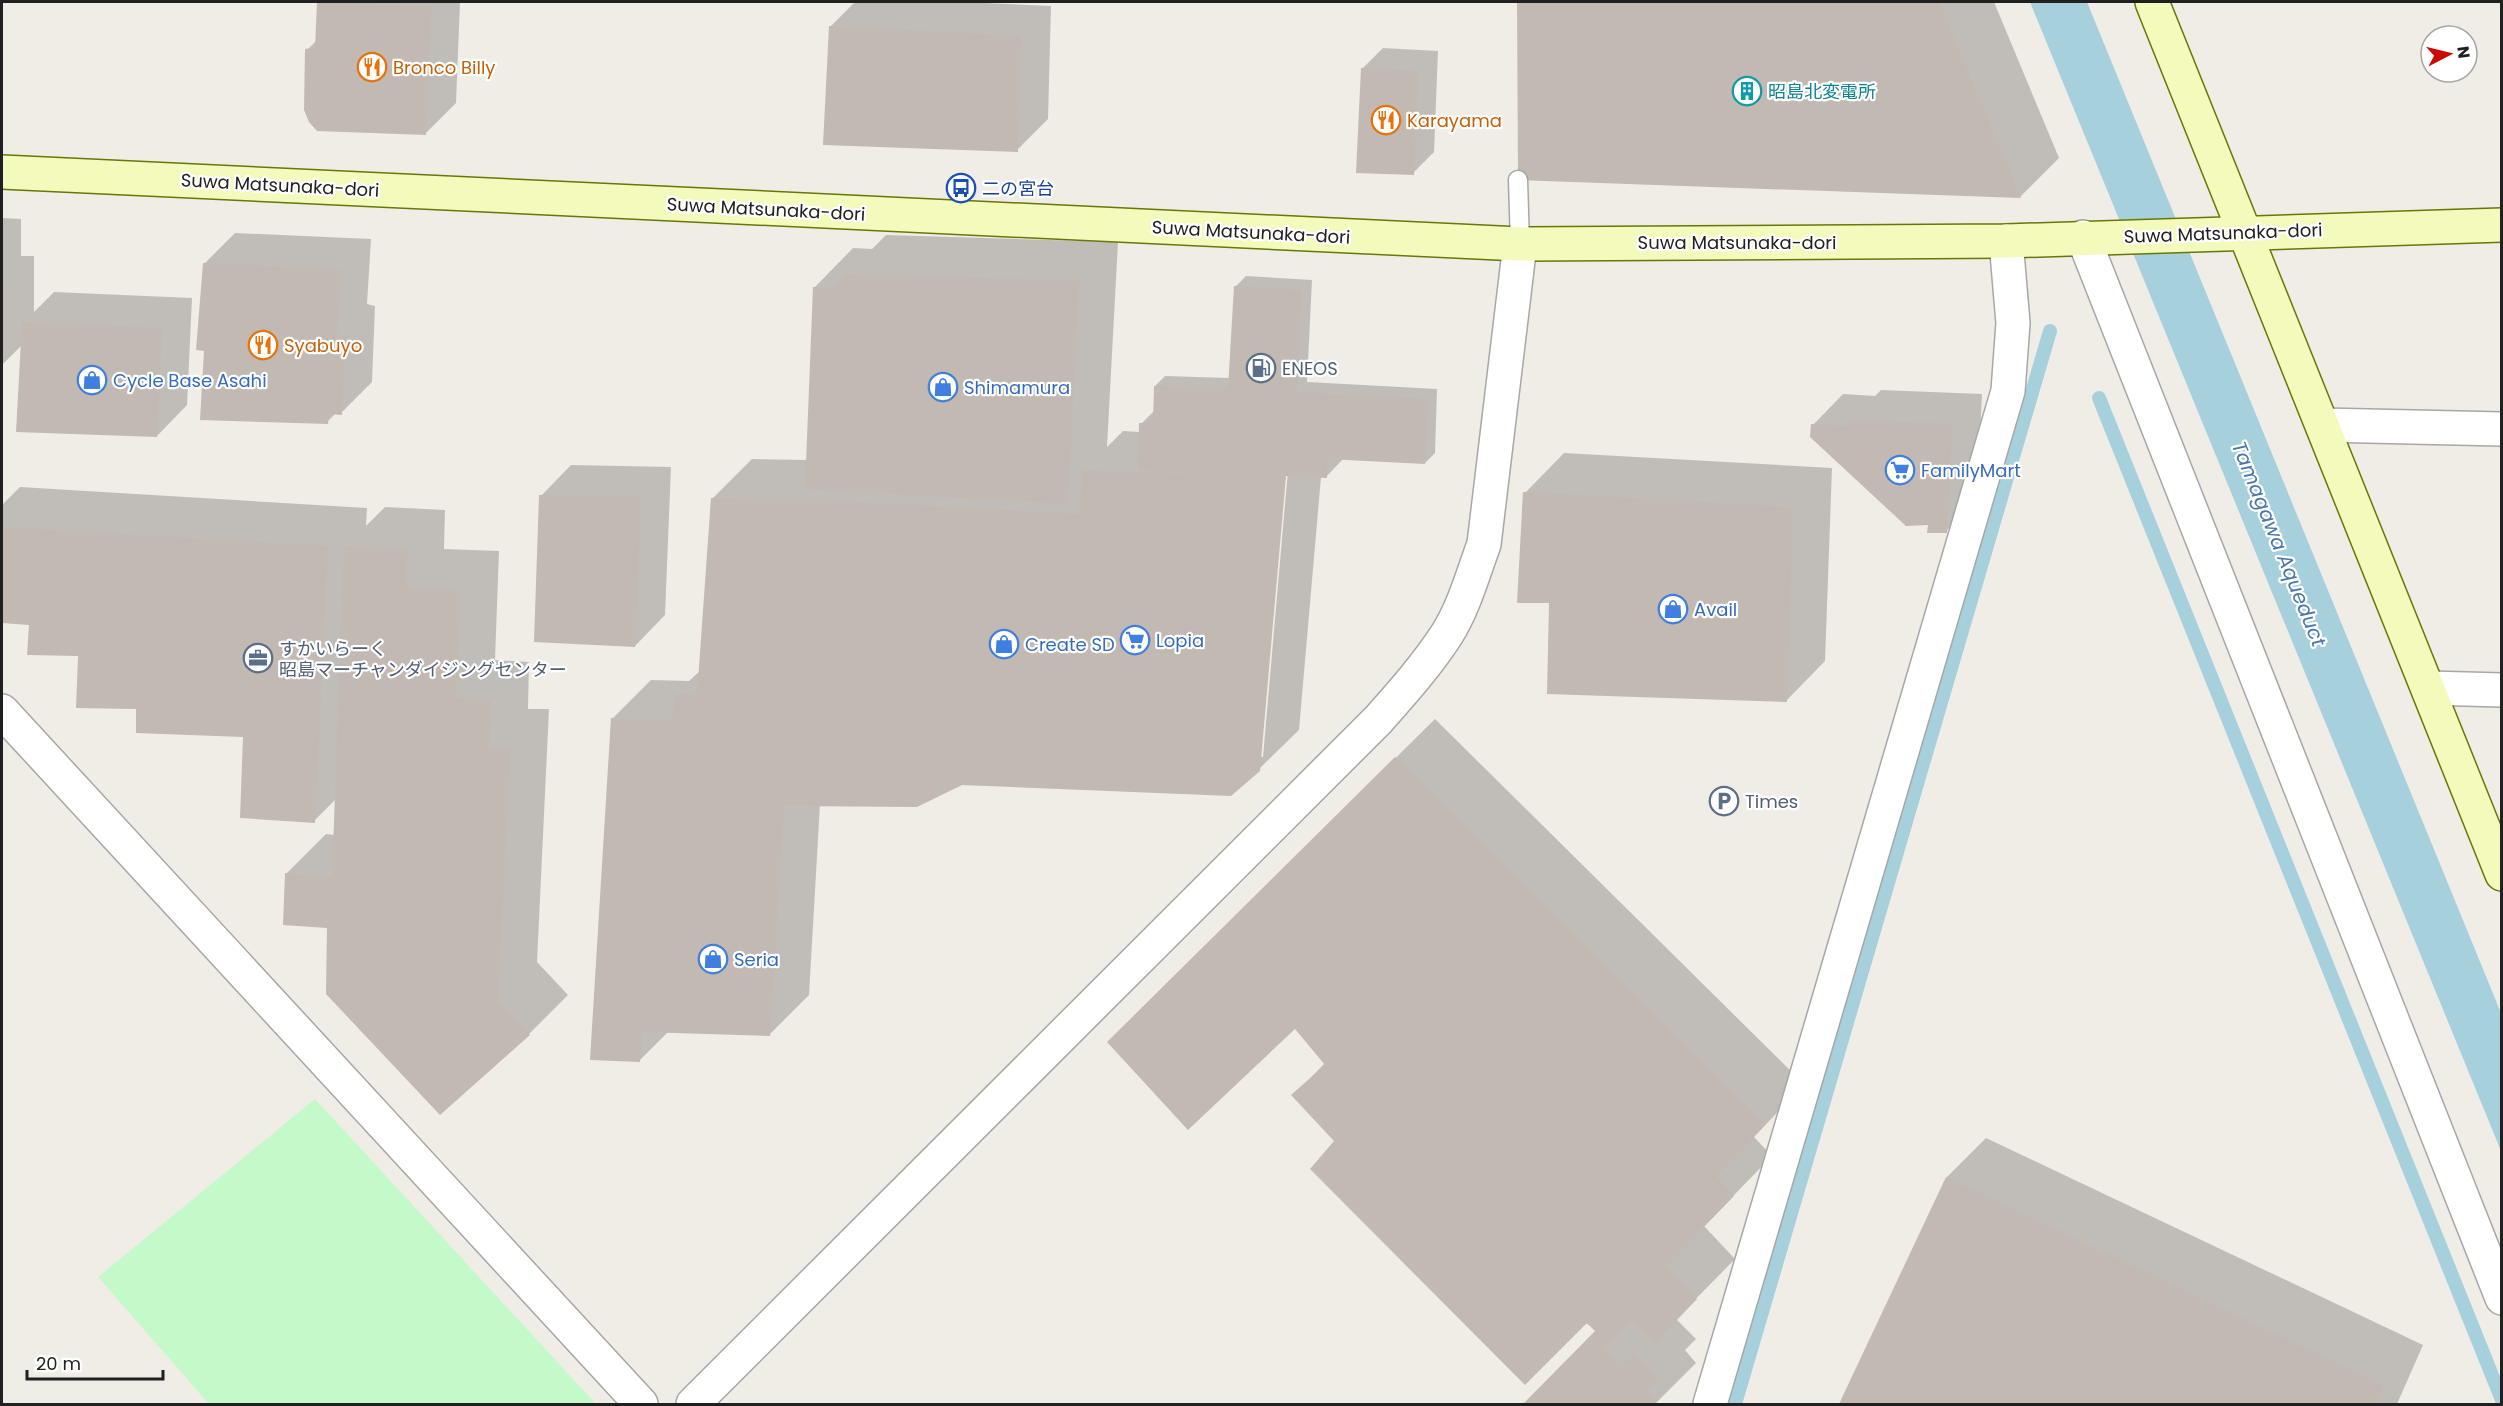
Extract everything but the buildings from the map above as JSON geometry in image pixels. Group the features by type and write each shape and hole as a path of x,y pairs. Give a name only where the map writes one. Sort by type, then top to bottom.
{"street":[{"path":"2152,2 2502,874"},
{"name":"Suwa Matsunaka-dori","path":"2,172 1520,244 2006,241 2244,231 2502,225"},
{"path":"2084,237 2502,1298"},
{"path":"1710,1404 2008,392 2013,323 2006,241"},
{"path":"693,1404 1378,720 1416,677 1441,642 1468,590 1484,544 1520,244"},
{"path":"2323,425 2502,429"},
{"path":"2429,688 2502,690"},
{"path":"2,711 641,1404"}],"lane":[{"path":"1518,180 1520,244"}],"green space":[{"path":"315,1099 596,1404 209,1404 98,1277"}],"water":[{"name":"Tamagawa Aqueduct","path":"2030,2 2087,2 2501,1013 2501,1151"}],"waterway":[{"path":"1735,1404 2050,331"},
{"path":"2099,398 2502,1400"}],"place":[{"name":"Bronco Billy","path":"372,67"},
{"name":"昭島北変電所","path":"1747,91"},
{"name":"Karayama","path":"1386,120"},
{"name":"二の宮台","path":"961,188"},
{"name":"Syabuyo","path":"263,345"},
{"name":"ENEOS","path":"1261,368"},
{"name":"Cycle Base Asahi","path":"92,380"},
{"name":"Shimamura","path":"943,387"},
{"name":"FamilyMart","path":"1900,470"},
{"name":"Avail","path":"1673,609"},
{"name":"Lopia","path":"1135,640"},
{"name":"Create SD","path":"1004,644"},
{"name":"すかいらーく 昭島マーチャンダイジングセンター","path":"258,658"},
{"name":"Times","path":"1724,801"},
{"name":"Seria","path":"713,959"}]}
